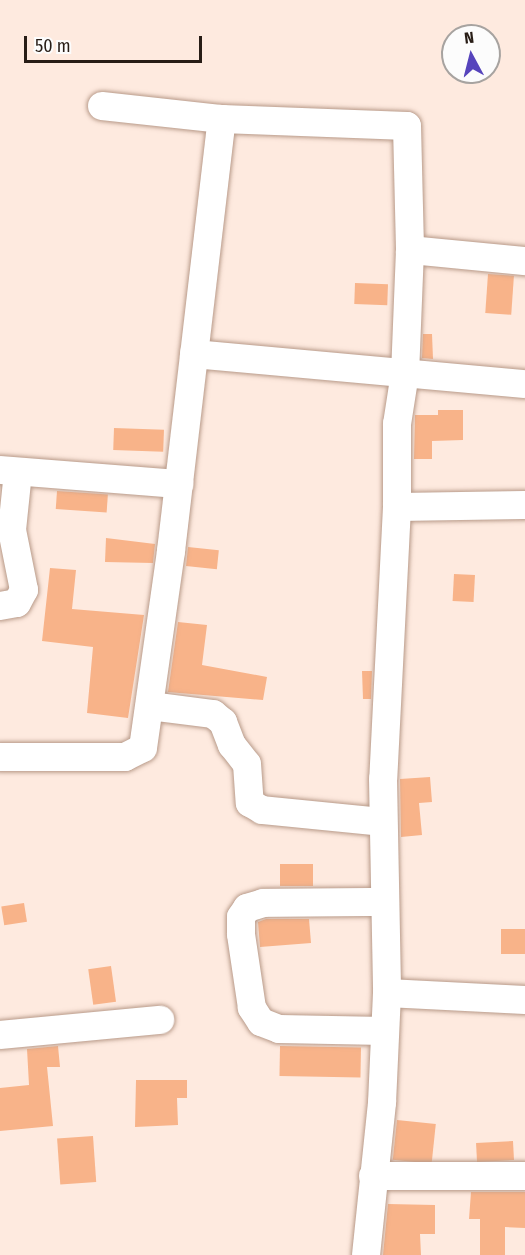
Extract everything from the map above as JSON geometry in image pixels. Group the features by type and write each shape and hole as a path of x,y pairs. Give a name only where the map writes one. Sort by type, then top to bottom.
{"street":[{"path":"102,106 222,119 405,124 410,144 410,250 405,373 397,424 397,507 382,822 387,993 366,1255"},
{"path":"0,757 126,757 143,748 179,484 222,119"},
{"path":"410,250 525,261"},
{"path":"194,354 525,384"},
{"path":"0,606 17,603 24,590 12,530 9,471 179,484"},
{"path":"397,507 525,505"},
{"path":"150,706 213,714 223,722 232,746 247,764 250,803 262,810 382,822"},
{"path":"385,902 263,903 247,908 241,917 241,933 252,1008 261,1022 279,1029 385,1031"},
{"path":"387,993 525,1000"},
{"path":"0,1035 160,1020"},
{"path":"373,1176 524,1170"}],"building":[{"path":"488,274 514,276 511,315 485,313"},
{"path":"355,283 388,284 387,305 354,304"},
{"path":"423,334 432,334 433,359 422,358"},
{"path":"438,410 463,410 463,440 432,441 432,459 414,459 415,415 438,415"},
{"path":"114,428 164,430 163,452 113,450"},
{"path":"57,491 108,495 107,513 56,509"},
{"path":"106,538 155,544 153,563 105,562"},
{"path":"188,547 219,550 217,569 186,566"},
{"path":"50,568 76,570 72,609 144,615 128,718 87,713 93,647 42,641"},
{"path":"454,574 475,575 474,602 453,601"},
{"path":"178,622 207,625 202,665 267,677 263,700 168,692"},
{"path":"362,671 372,671 371,699 363,699"},
{"path":"430,777 432,802 419,803 422,835 401,837 400,779"},
{"path":"280,864 313,864 313,886 280,886"},
{"path":"24,903 27,922 4,925 1,907"},
{"path":"266,919 309,919 311,943 260,947 258,922"},
{"path":"501,929 525,929 525,954 501,954"},
{"path":"111,966 116,1002 93,1005 88,969"},
{"path":"58,1046 60,1067 47,1067 53,1126 0,1131 0,1088 29,1085 27,1049"},
{"path":"280,1046 361,1047 360,1077 279,1076"},
{"path":"136,1080 187,1080 187,1098 177,1098 178,1125 135,1127"},
{"path":"397,1120 436,1124 432,1164 393,1160"},
{"path":"93,1136 96,1182 60,1184 57,1139"},
{"path":"513,1141 514,1160 477,1162 476,1143"},
{"path":"471,1192 525,1192 525,1228 505,1227 505,1255 480,1255 480,1219 469,1219"},
{"path":"388,1204 435,1205 435,1234 420,1234 421,1255 383,1255"}]}
